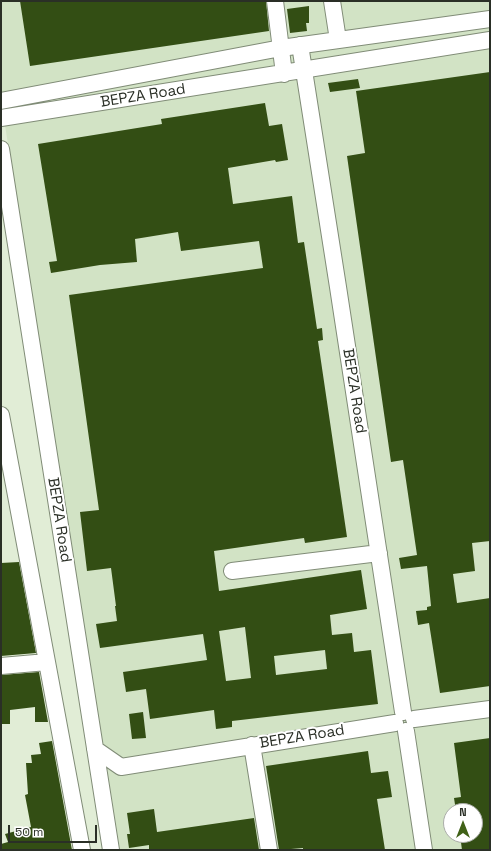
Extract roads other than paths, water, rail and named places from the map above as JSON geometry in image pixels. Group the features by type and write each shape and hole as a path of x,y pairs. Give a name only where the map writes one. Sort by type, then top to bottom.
{"street":[{"path":"275,1 284,74"},
{"path":"332,1 338,40"},
{"name":"BEPZA Road","path":"1,101 281,48 490,19"},
{"name":"BEPZA Road","path":"1,118 490,40"},
{"name":"BEPZA Road","path":"300,45 424,850"},
{"name":"BEPZA Road","path":"1,148 111,850"},
{"path":"1,415 4,453 47,662 82,850"},
{"path":"232,571 379,553"},
{"path":"1,666 47,662"},
{"name":"BEPZA Road","path":"95,749 121,767 404,721 490,709"},
{"path":"252,745 269,850"}]}
